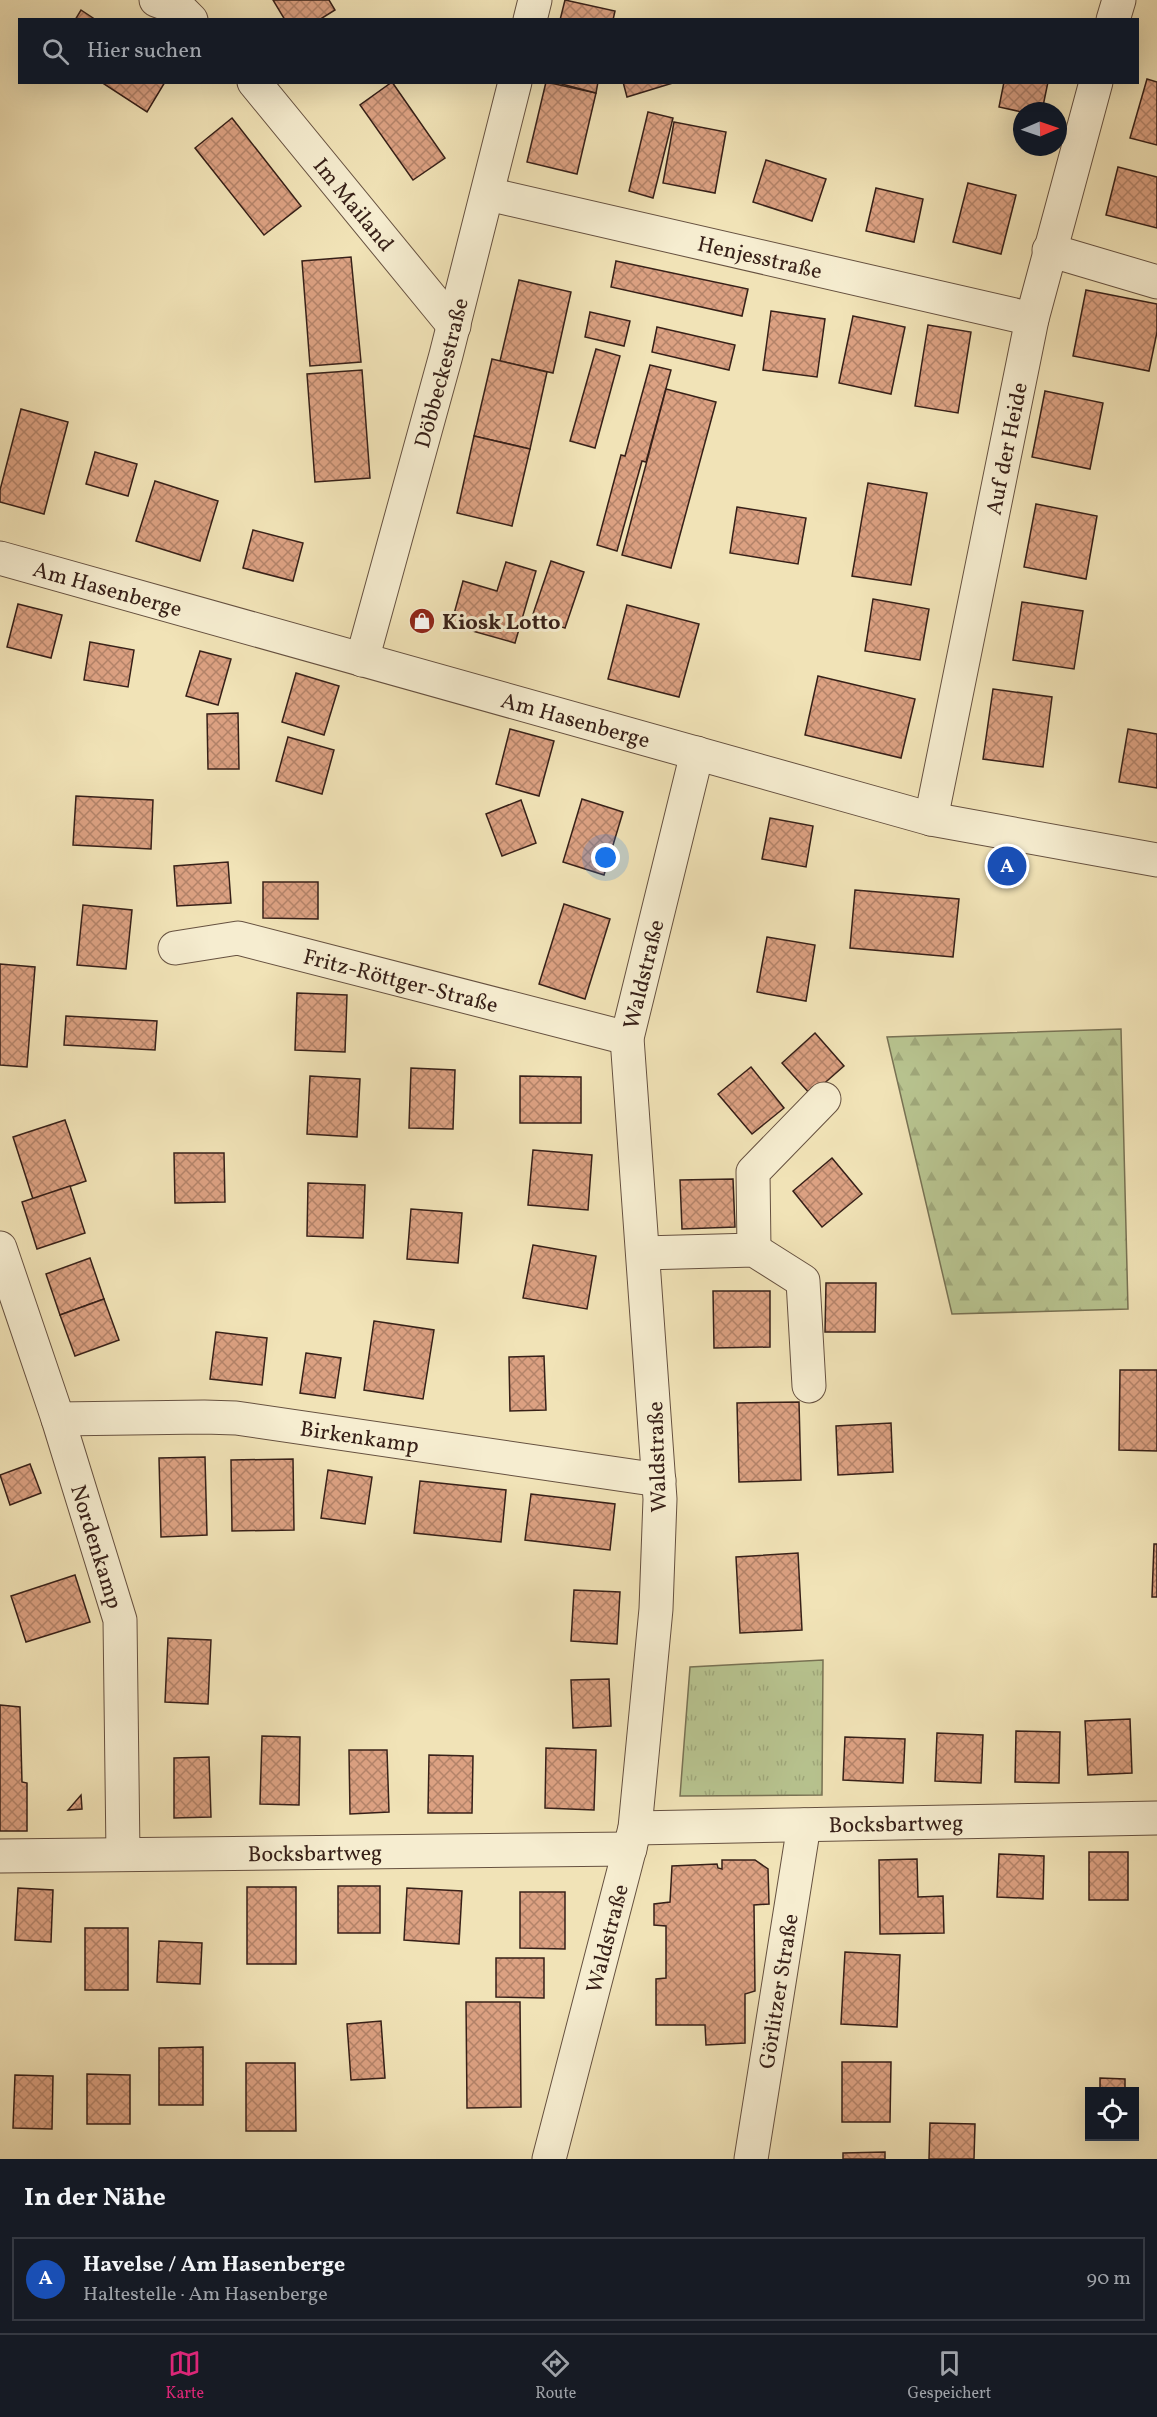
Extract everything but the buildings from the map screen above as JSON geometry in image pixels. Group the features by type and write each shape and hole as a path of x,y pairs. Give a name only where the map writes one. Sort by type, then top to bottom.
{"street":[{"path":"530,18 535,0"},
{"path":"1114,18 1119,0"},
{"name":"Im Mailand","path":"256,84 454,326"},
{"name":"Döbbeckestraße","path":"362,660 454,326 515,84"},
{"name":"Auf der Heide","path":"931,819 1032,319 1095,84"},
{"name":"Henjesstraße","path":"488,194 1032,319"},
{"path":"1049,250 1157,282"},
{"name":"Am Hasenberge","path":"0,558 931,819 1157,860"},
{"name":"Waldstraße","path":"549,2159 632,1838 656,1609 659,1480 627,1038 697,753"},
{"name":"Fritz-Röttger-Straße","path":"175,948 238,938 627,1038"},
{"path":"754,1250 753,1172 824,1099"},
{"name":"Nordenkamp","path":"0,1248 58,1419 120,1620 123,1854"},
{"path":"643,1253 754,1250 803,1281 809,1386"},
{"name":"Birkenkamp","path":"58,1419 204,1417 236,1419 659,1480"},
{"name":"Bocksbartweg","path":"0,1856 632,1838 804,1825 1157,1818"},
{"name":"Görlitzer Straße","path":"751,2159 804,1825"}],"green space":[{"path":"1121,1029 1128,1309 952,1314 887,1037"},
{"path":"823,1660 822,1795 680,1796 690,1667"}],"place":[{"name":"Kiosk Lotto","path":"422,621"},
{"name":"Havelse / Am Hasenberge","path":"1007,866"}]}
